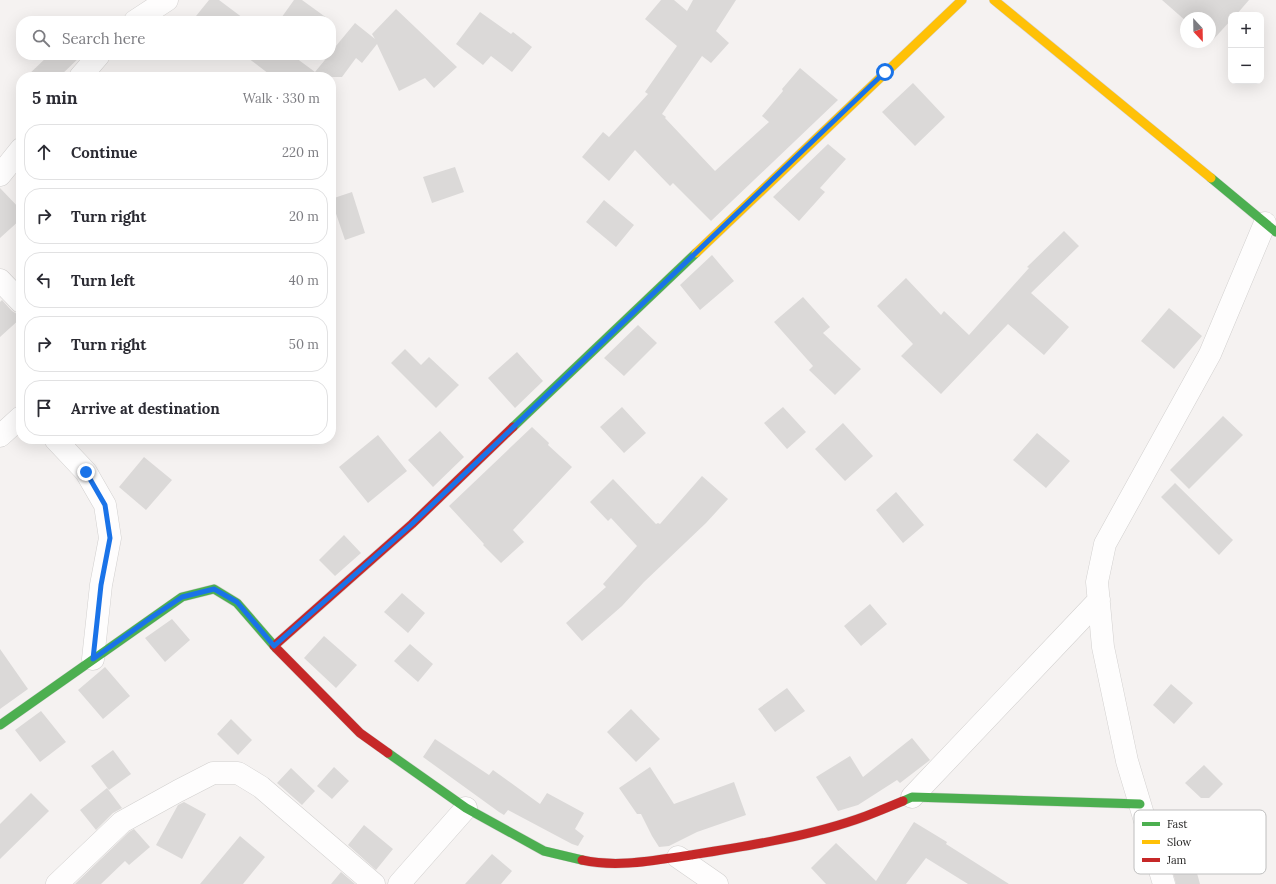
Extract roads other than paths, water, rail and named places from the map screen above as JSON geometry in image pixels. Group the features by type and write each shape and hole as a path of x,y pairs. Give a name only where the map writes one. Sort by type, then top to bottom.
{"street":[{"path":"143,16 167,0"},
{"path":"274,646 412,524 879,77 962,0"},
{"path":"994,0 1270,228 1210,354 1105,544 1097,582 1103,647 1127,761 1142,810"},
{"path":"84,72 95,60"},
{"path":"0,175 16,156"},
{"path":"0,280 16,297"},
{"path":"0,436 16,422"},
{"path":"60,444 86,472 105,505 110,538 101,585 93,659"},
{"path":"0,725 182,597 214,589 237,602 274,646 360,733 466,808 544,851 597,863 644,862 730,849 816,831 866,816 912,797 1099,600"},
{"path":"56,884 122,822 213,773 238,772 261,787 374,884"},
{"path":"912,797 1140,804"},
{"path":"400,884 466,808"},
{"path":"678,857 717,884"},
{"path":"1161,874 1164,884"}]}
